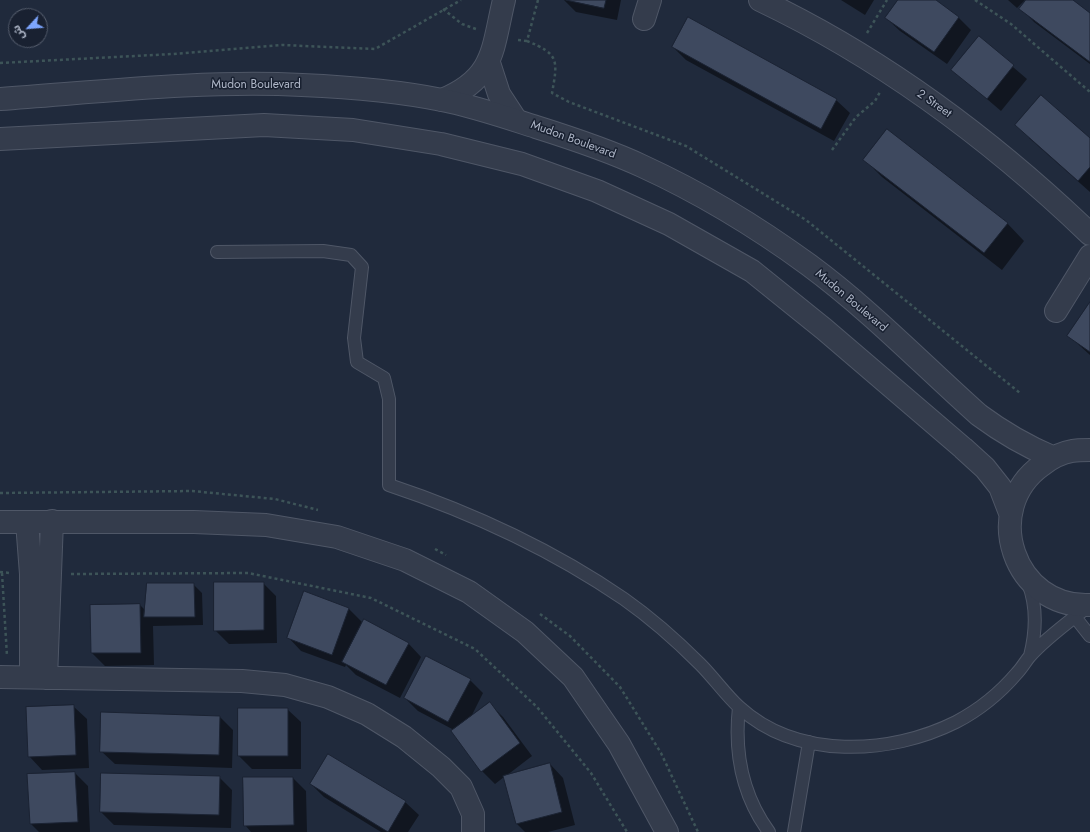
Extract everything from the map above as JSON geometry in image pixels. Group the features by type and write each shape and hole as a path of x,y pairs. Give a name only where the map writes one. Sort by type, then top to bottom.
{"street":[{"path":"442,100 456,94 468,86 480,75 489,63 504,0"},
{"name":"2 Street","path":"760,0 856,53 889,74 977,136 1042,190 1090,234"},
{"path":"489,63 499,94 516,120"},
{"name":"Mudon Boulevard","path":"0,99 235,84 308,85 366,90 442,100 516,120 579,141 640,165 699,194 755,228 809,265 855,301 979,415 1002,432 1026,446 1052,457"},
{"path":"0,138 264,125 353,130 441,144 522,164 597,191 669,224 752,271 824,329 985,468 1000,487 1010,513"},
{"path":"1056,312 1090,256"},
{"path":"1085,609 1081,605 1060,600 1040,590 1025,575 1014,556 1009,534 1010,513 1018,490 1033,471 1052,457 1072,451 1090,450"},
{"path":"39,677 52,521"},
{"path":"0,522 52,521 266,524 337,537 405,560 470,592 525,632 573,677 619,744 667,832"},
{"path":"27,522 39,677"},
{"path":"4,677 242,681 285,685 328,696 367,714 404,737 441,767 461,787 473,814 473,832"}],"lane":[{"path":"217,252 323,250 351,255 362,267 354,338 357,362 384,378 389,399 388,485 453,508 494,525 554,556 600,583 626,601 676,642 739,707 756,720 773,729 809,742 852,747 877,746 940,730 975,711 991,699 1010,682 1030,656 1085,609"},
{"path":"1025,575 1035,606 1036,624 1030,656"},
{"path":"1085,609 1090,636"},
{"path":"739,707 737,734 740,767 753,806 769,832"},
{"path":"794,832 809,742"}],"path":[{"path":"0,63 173,54 282,45 374,49 461,0"},
{"path":"538,0 527,41 547,50 555,61 555,75 552,92 569,102 686,146 806,220 1020,393"},
{"path":"856,53 887,0"},
{"path":"975,0 1011,24 1090,92"},
{"path":"832,150 856,117 875,101 889,74"},
{"path":"0,493 192,491 275,499 320,511"},
{"path":"433,548 453,559"},
{"path":"2,573 4,677"},
{"path":"71,574 248,573 371,598 475,649 542,713 591,773 627,832"},
{"path":"537,612 570,636 620,687 661,753 698,832"}],"building":[{"path":"566,0 606,0 604,8"},
{"path":"898,0 936,0 959,17 934,52 885,18"},
{"path":"1026,0 1073,0 1090,13 1090,62 1019,9"},
{"path":"688,17 837,99 821,129 672,47"},
{"path":"979,36 1014,65 987,99 951,70"},
{"path":"1041,95 1090,138 1090,167 1078,181 1015,125"},
{"path":"887,129 1008,223 984,253 863,160"},
{"path":"1090,302 1090,352 1067,336"},
{"path":"214,582 264,582 264,630 214,631"},
{"path":"147,583 194,583 195,617 144,617"},
{"path":"304,591 349,608 332,655 287,638"},
{"path":"140,604 141,653 91,653 90,605"},
{"path":"364,619 409,643 386,685 342,662"},
{"path":"426,656 471,679 448,722 404,698"},
{"path":"490,702 520,743 481,772 451,731"},
{"path":"74,705 76,755 28,757 26,707"},
{"path":"238,708 288,708 288,756 238,756"},
{"path":"101,712 220,716 219,755 100,752"},
{"path":"328,754 406,801 388,832 310,784"},
{"path":"550,763 562,812 516,824 503,776"},
{"path":"75,772 78,822 30,824 27,774"},
{"path":"101,773 220,776 219,815 100,812"},
{"path":"243,777 293,777 294,825 244,826"}]}
